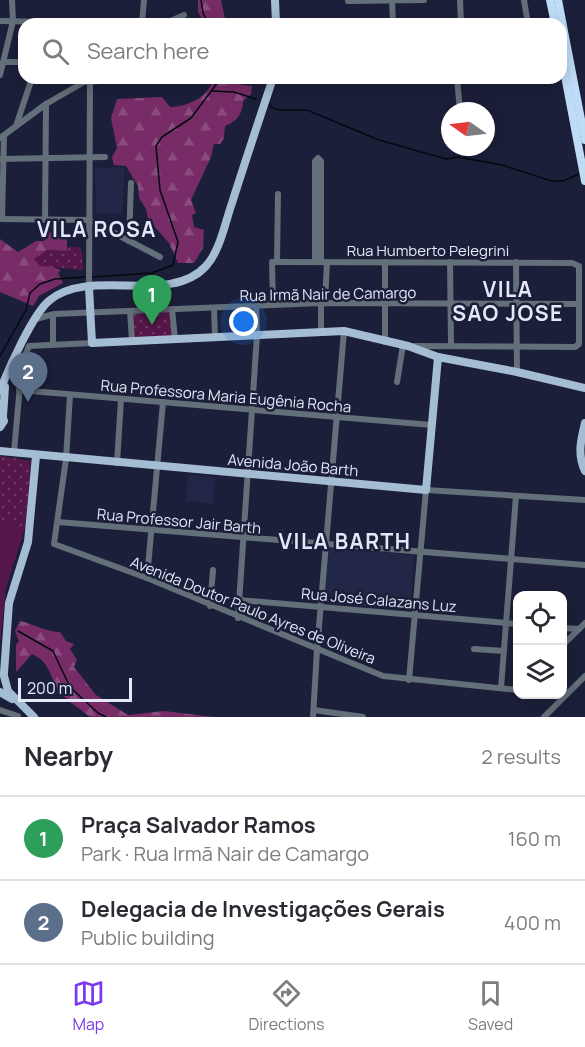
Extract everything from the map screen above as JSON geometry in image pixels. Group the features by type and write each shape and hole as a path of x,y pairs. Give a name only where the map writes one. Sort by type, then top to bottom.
{"highway":[{"path":"550,0 554,18"},
{"path":"558,0 561,18"},
{"path":"567,47 585,140"},
{"path":"567,84 585,181"}],"main road":[{"path":"275,0 276,18"},
{"path":"0,391 6,374 47,302 56,295 89,284 173,283 193,277 207,266 221,235 271,84"},
{"path":"89,284 92,343 344,331 405,345 438,357 518,372 585,388"},
{"path":"426,490 438,357"},
{"path":"6,374 0,439 6,452"},
{"path":"585,423 580,461 585,471"},
{"name":"Avenida João Barth","path":"6,452 426,490"},
{"path":"34,717 16,701 2,680 9,603 28,542 36,456"},
{"path":"0,654 5,640"}],"street":[{"path":"0,75 13,21 12,0"},
{"path":"142,18 144,0"},
{"path":"392,0 393,18"},
{"path":"352,1 424,0"},
{"path":"460,0 461,18"},
{"path":"524,0 527,18"},
{"path":"177,18 184,15"},
{"path":"0,21 18,21"},
{"path":"4,62 18,62"},
{"path":"16,127 30,84"},
{"path":"82,84 75,86 46,104 2,137 1,219 89,220 160,257"},
{"path":"89,284 90,84"},
{"path":"458,84 459,102"},
{"path":"45,220 46,104"},
{"path":"1,159 105,157"},
{"path":"129,241 131,183"},
{"path":"318,192 323,303 321,332"},
{"path":"273,305 272,262 277,262 278,194"},
{"name":"Rua Humberto Pelegrini","path":"277,262 572,263 579,266 579,304"},
{"path":"385,262 383,304 385,342"},
{"path":"450,262 452,345"},
{"path":"516,262 518,372"},
{"name":"Rua Irmã Nair de Camargo","path":"39,318 90,312 323,303 579,304"},
{"path":"397,382 405,345 575,347 579,344 579,304"},
{"path":"238,618 257,335 256,306"},
{"path":"214,308 215,337"},
{"path":"172,309 175,339"},
{"path":"130,311 132,341"},
{"path":"53,315 53,343"},
{"path":"39,318 53,324"},
{"path":"344,331 316,650 314,713 363,717"},
{"path":"6,452 19,390 22,363 29,346 53,343 92,343"},
{"path":"438,357 439,346"},
{"name":"Rua Professora Maria Eugênia Rocha","path":"19,390 432,425"},
{"path":"58,522 66,459 70,395"},
{"path":"117,463 121,399"},
{"path":"147,578 163,402"},
{"path":"409,680 426,490"},
{"name":"Avenida João Barth","path":"426,490 585,500"},
{"path":"501,688 516,496"},
{"name":"Rua Professor Jair Barth","path":"58,522 585,565"},
{"name":"Avenida Doutor Paulo Ayres de Oliveira","path":"58,522 54,544 147,578 238,618 383,676 513,689"},
{"path":"210,606 213,570"},
{"name":"Rua José Calazans Luz","path":"239,600 513,624"},
{"path":"563,645 585,623"},
{"path":"567,628 579,629"},
{"path":"474,649 504,651"},
{"path":"544,717 585,676"},
{"path":"0,710 18,716"}],"shaded area":[{"path":"125,167 122,214 96,214 95,168"},
{"path":"68,247 79,247 82,252 83,270 40,266 34,259 47,250 67,251"},
{"path":"170,311 172,336 134,339 132,314"},
{"path":"0,456 31,461 25,528 0,521"},
{"path":"188,475 215,477 213,504 186,501"},
{"path":"0,521 25,528 6,588 0,644"},
{"path":"328,548 414,555 410,610 324,603"}],"green space":[{"path":"198,0 221,0 225,18 202,18 198,12"},
{"path":"211,85 252,86 251,94 243,101 238,117 225,126 224,138 220,144 214,144 211,157 191,200 196,213 192,215 194,227 204,230 203,248 194,263 178,263 169,243 148,219 146,209 139,198 138,186 126,166 114,165 112,157 117,148 111,118 117,99 162,97 170,107 197,100"},
{"path":"47,232 74,236 67,239 67,251 47,250 47,265 61,270 58,273 63,283 39,296 33,306 0,292 0,239 18,252 36,241 44,241"},
{"path":"20,621 60,632 66,641 74,644 70,649 77,660 74,667 96,695 128,715 164,711 214,717 90,717 60,692 45,664 38,657 32,654 16,672 16,645 19,641 15,631"}],"waterway":[{"path":"201,0 206,18"},
{"path":"92,277 152,273 173,265 178,242 160,190 156,146 162,137 191,118 216,84"},
{"path":"212,91 234,92 256,99"},
{"path":"268,102 271,107 279,110 307,110 379,140 446,159 458,157 502,165 552,181 563,181 579,174"},
{"path":"0,356 26,310 30,293 40,284 55,279 87,277"},
{"path":"18,631 53,651 70,687 98,713 106,717"}],"place":[{"name":"Praça Salvador Ramos","path":"152,325"},
{"name":"Delegacia de Investigações Gerais","path":"28,402"}],"district":[{"name":"VILA ROSA","path":"97,229"},
{"name":"VILA SAO JOSE","path":"508,301"},
{"name":"VILA BARTH","path":"345,541"}]}
